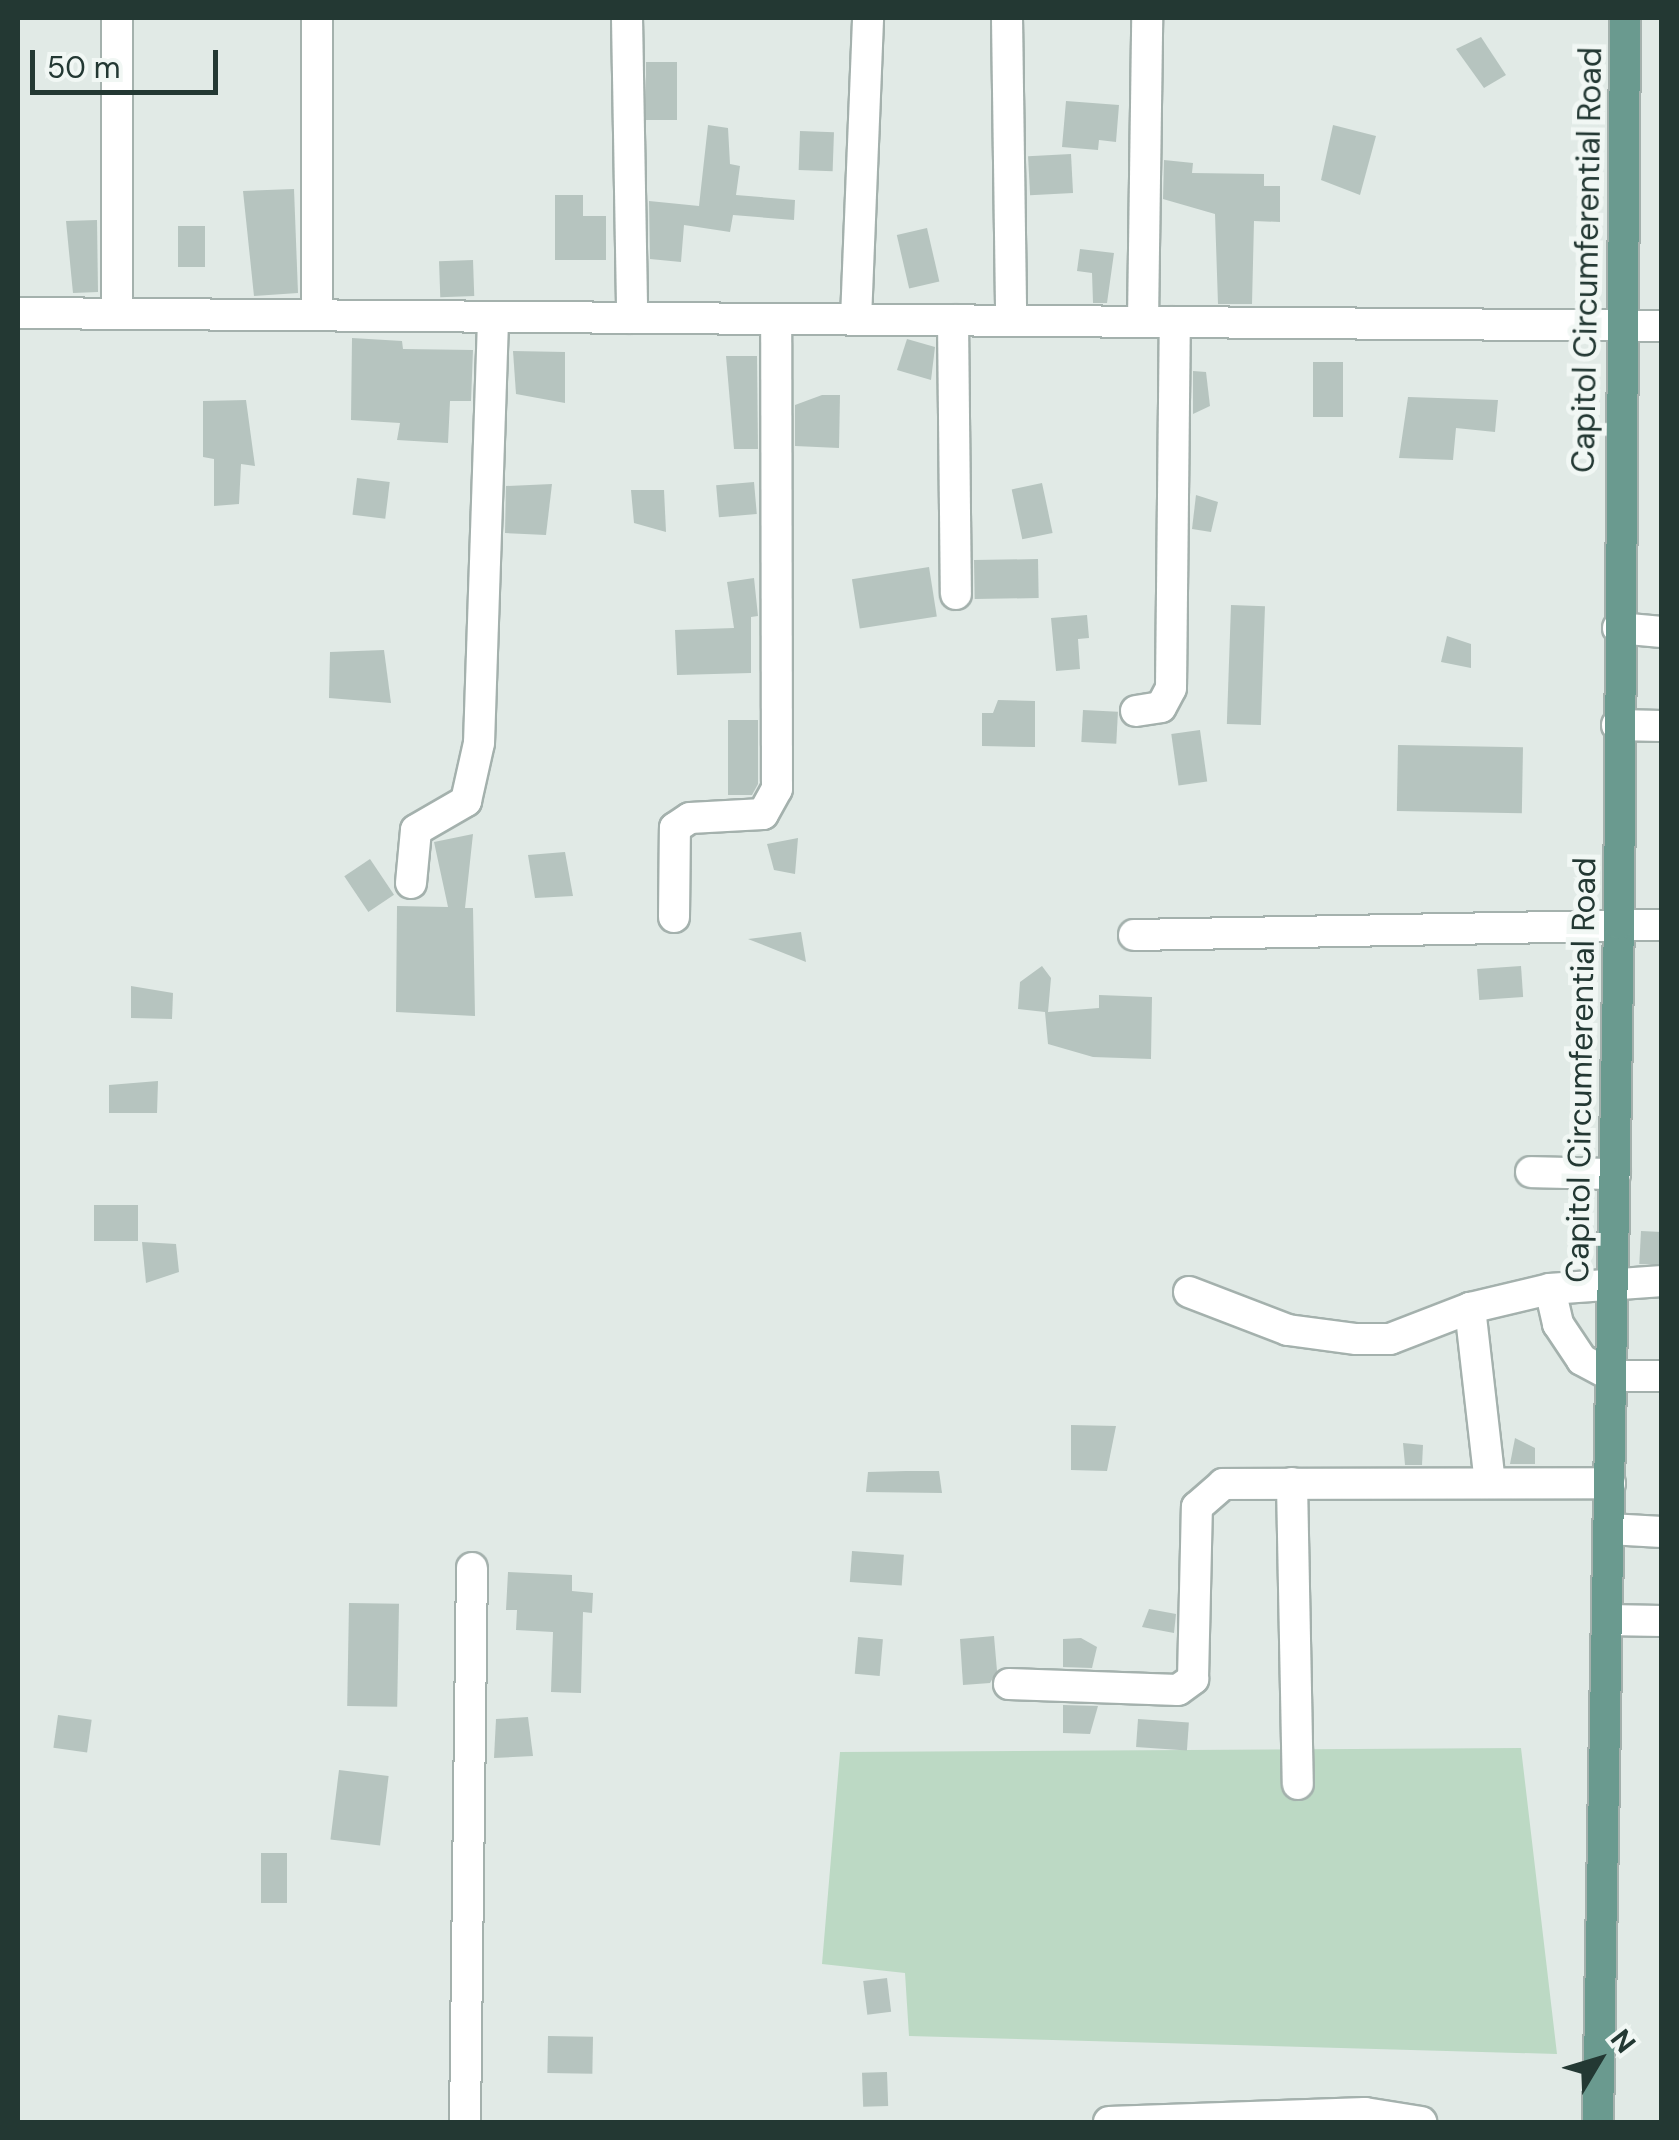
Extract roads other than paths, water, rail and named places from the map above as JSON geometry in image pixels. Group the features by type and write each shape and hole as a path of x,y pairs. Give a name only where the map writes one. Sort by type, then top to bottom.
{"main road":[{"name":"Capitol Circumferential Road","path":"1598,2122 1620,924 1617,725 1625,18"}],"street":[{"path":"117,18 117,314"},
{"path":"316,316 317,18"},
{"path":"627,18 632,318"},
{"path":"856,319 868,18"},
{"path":"1007,18 1010,320"},
{"path":"1143,321 1147,18"},
{"path":"18,313 1662,326"},
{"path":"411,883 416,830 466,801 479,744 493,317"},
{"path":"674,917 675,828 690,818 754,816 775,802 776,319"},
{"path":"953,320 956,594"},
{"path":"1136,710 1162,708 1171,688 1175,322"},
{"path":"1618,628 1662,632"},
{"path":"1617,725 1662,726"},
{"path":"1134,935 1662,925"},
{"path":"1531,1172 1615,1174"},
{"path":"1190,1292 1288,1330 1390,1339 1470,1308 1550,1289 1614,1280 1662,1281"},
{"path":"1550,1289 1566,1340 1582,1360 1612,1376 1662,1376"},
{"path":"1470,1308 1490,1483"},
{"path":"1292,1483 1298,1784"},
{"path":"1010,1684 1185,1686 1198,1649 1196,1507 1222,1484 1610,1483"},
{"path":"1609,1529 1662,1532"},
{"path":"465,2122 472,1568"},
{"path":"1608,1620 1662,1621"},
{"path":"1109,2122 1365,2113 1421,2122"}]}
